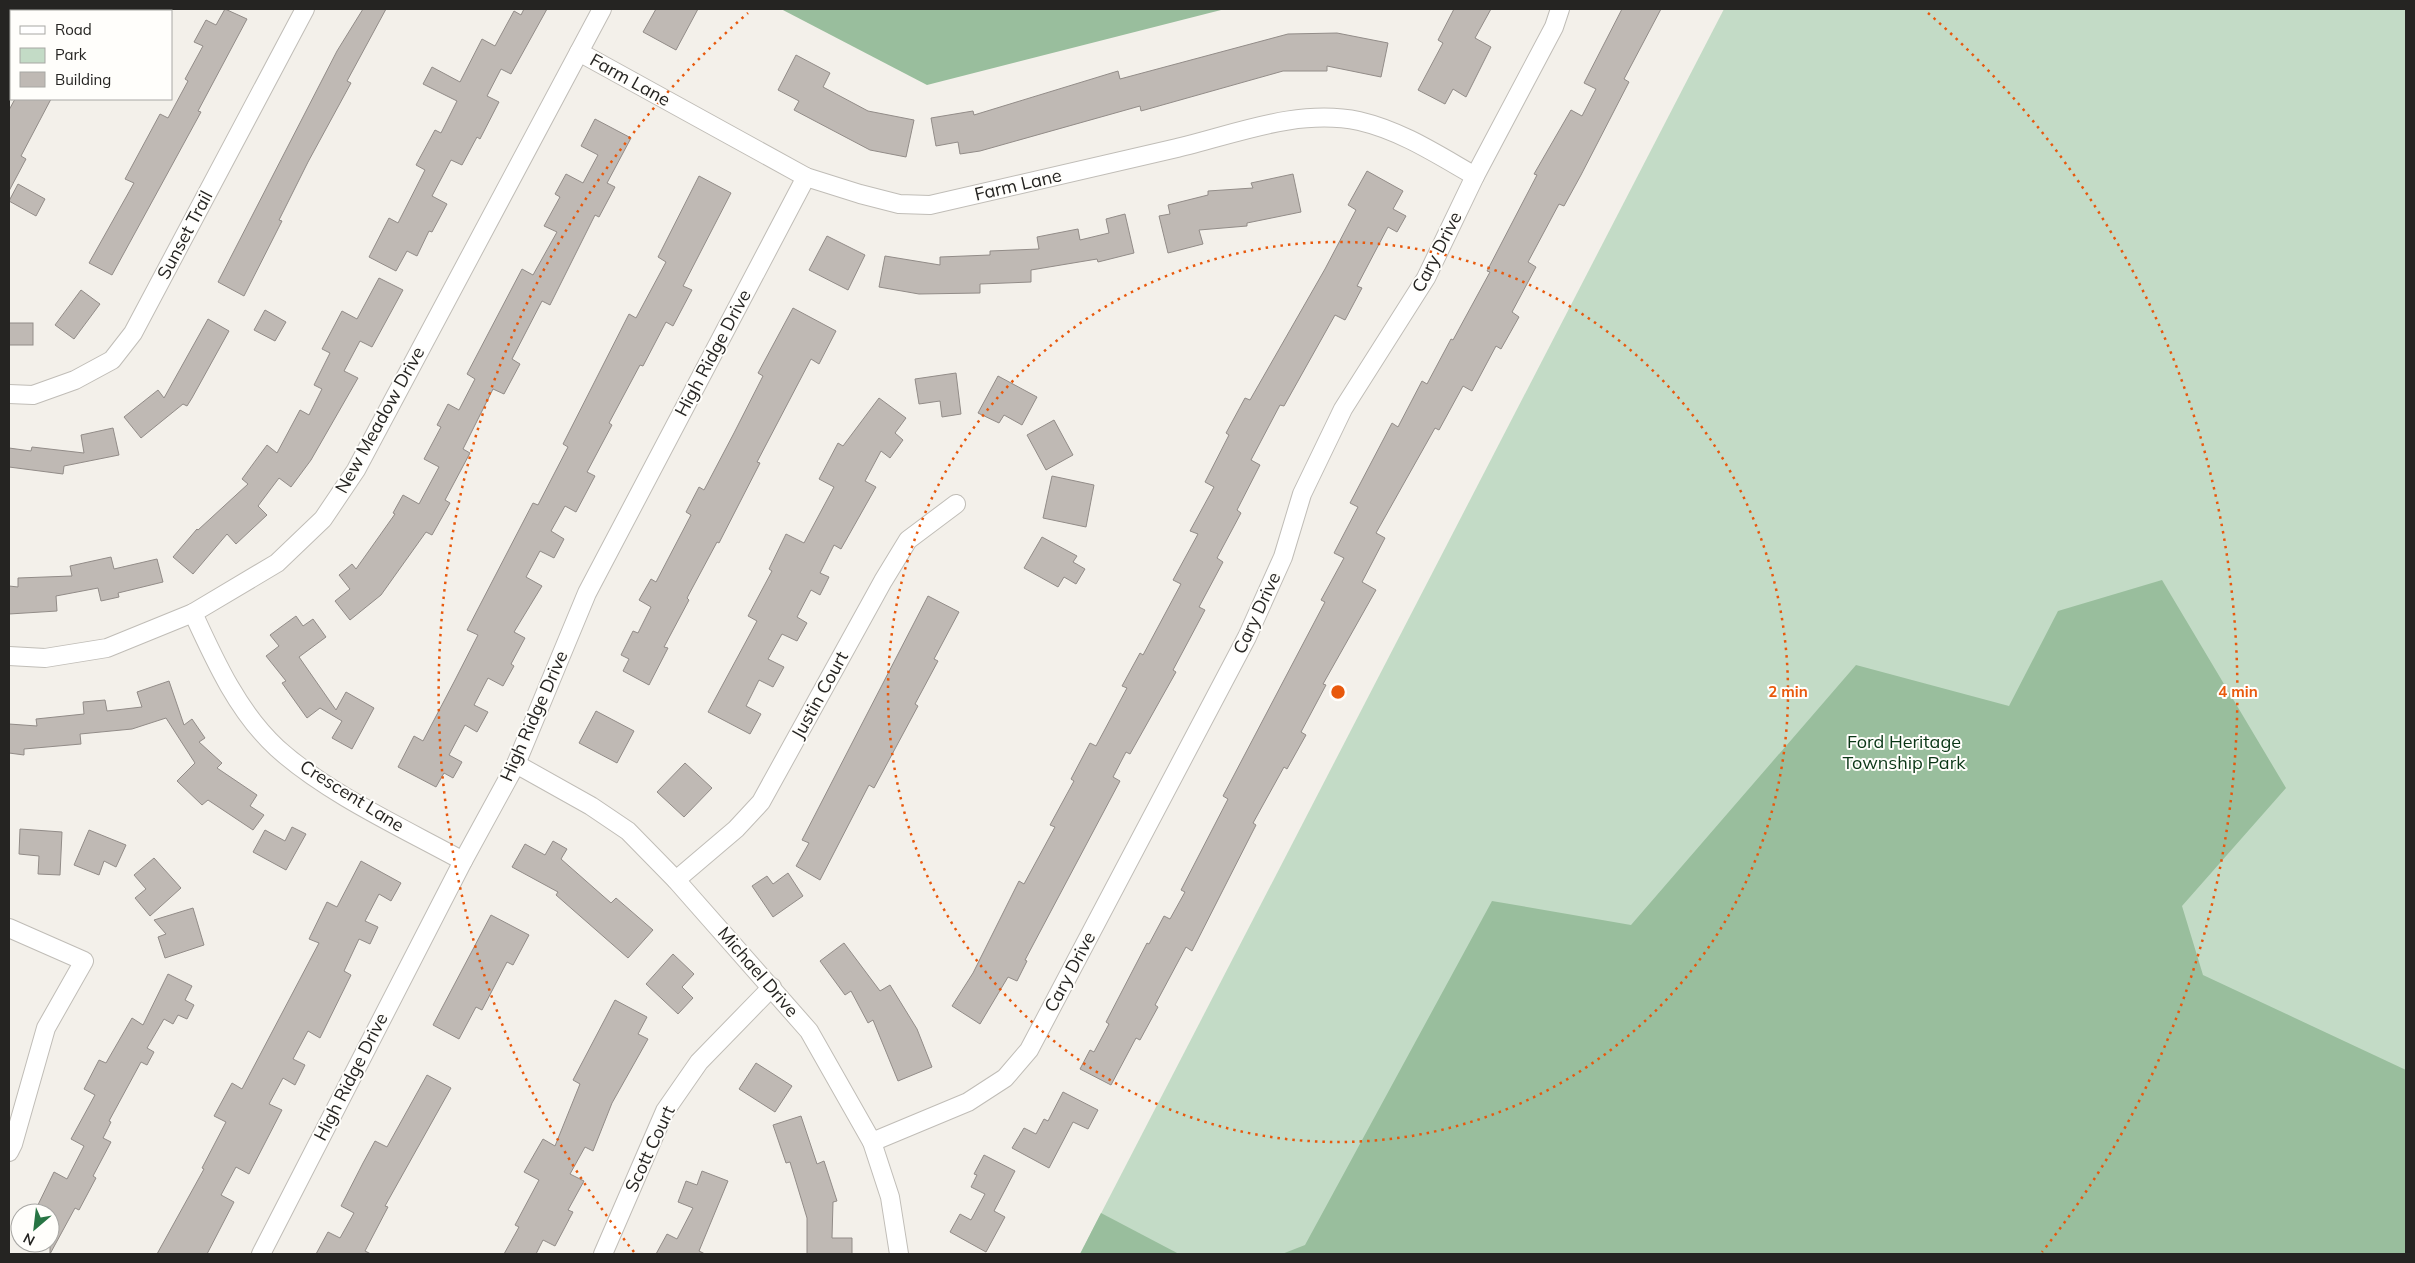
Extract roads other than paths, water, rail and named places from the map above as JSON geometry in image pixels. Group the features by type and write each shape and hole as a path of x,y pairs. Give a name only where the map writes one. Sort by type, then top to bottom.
{"street":[{"name":"Sunset Trail","path":"9,394 34,395 75,380 112,360 133,333 305,9"},
{"name":"New Meadow Drive","path":"9,656 46,658 108,648 193,613 277,563 323,519 356,470 602,9"},
{"name":"Cary Drive","path":"872,1142 968,1102 1005,1078 1029,1050 1246,637 1283,557 1302,494 1343,408 1426,278 1475,176 1554,27 1560,9"},
{"name":"Farm Lane","path":"579,52 806,176 860,194 899,204 930,206 1210,140 1275,122 1323,117 1360,122 1406,137 1475,176"},
{"name":"High Ridge Drive","path":"261,1254 462,861 516,764 587,593 806,176"},
{"name":"Justin Court","path":"676,880 736,830 761,802 883,581 908,540 956,504"},
{"name":"Crescent Lane","path":"193,613 216,664 242,707 277,748 325,784 462,861"},
{"name":"Michael Drive","path":"516,764 591,806 628,831 676,880 809,1031 872,1142 890,1197 899,1254"},
{"path":"9,928 84,961 46,1028 13,1144 9,1152"},
{"name":"Scott Court","path":"603,1254 665,1111 699,1062 772,987"}],"park label":[{"name":"Ford Heritage Township Park","path":"1904,752"}]}
